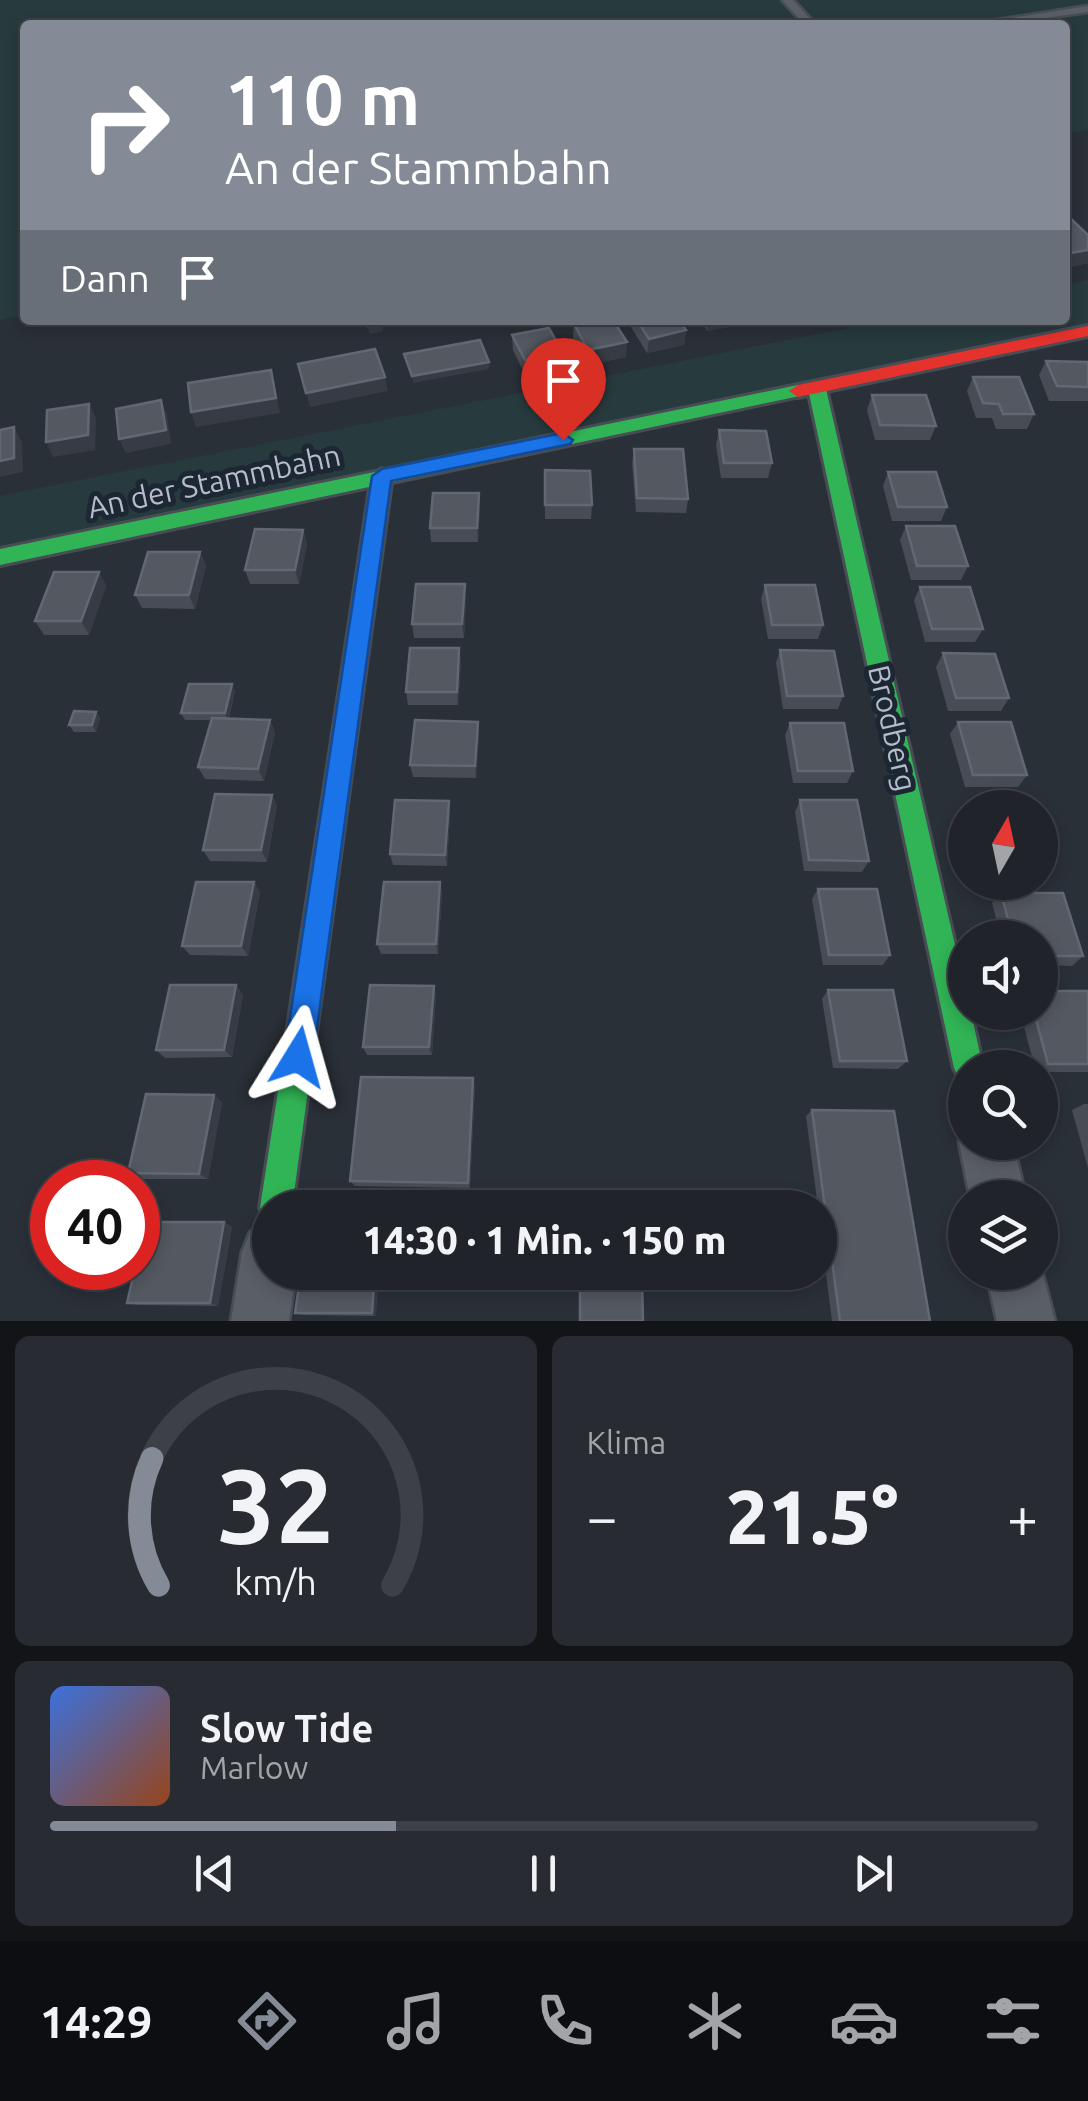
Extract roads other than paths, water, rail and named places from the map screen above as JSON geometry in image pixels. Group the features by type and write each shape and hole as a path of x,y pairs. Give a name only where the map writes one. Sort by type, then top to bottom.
{"street":[{"name":"An der Stammbahn","path":"0,557 1088,332"},
{"name":"Brodberg","path":"816,389 965,1050"},
{"path":"279,1190 382,476"},
{"path":"260,1321 264,1290"},
{"path":"1019,1290 1026,1321"}],"lane":[{"path":"787,0 806,20"},
{"path":"1010,20 1088,10"}]}
